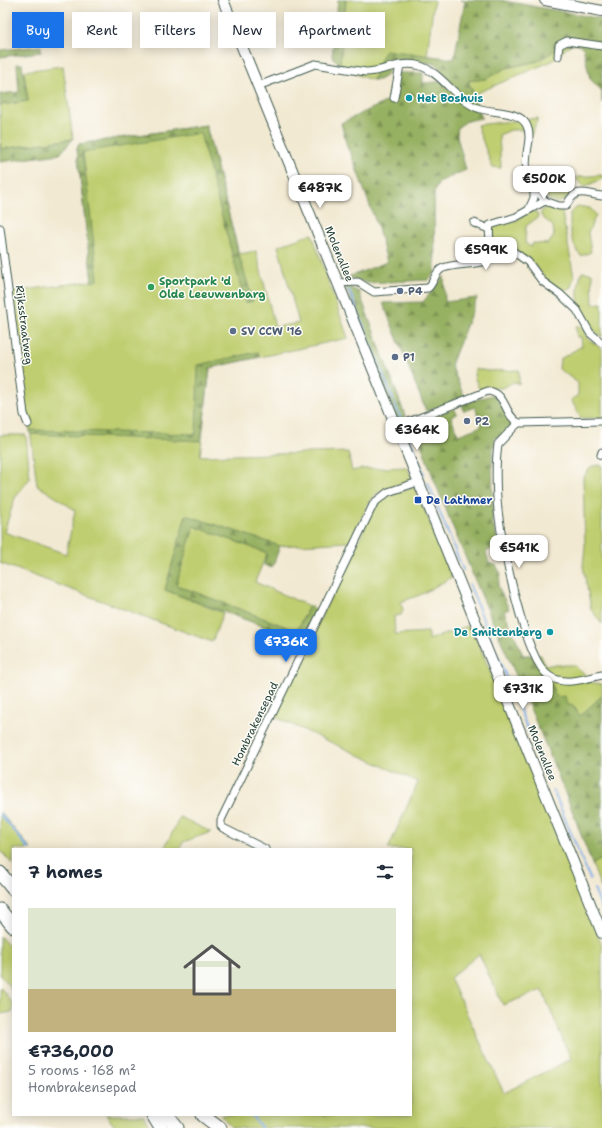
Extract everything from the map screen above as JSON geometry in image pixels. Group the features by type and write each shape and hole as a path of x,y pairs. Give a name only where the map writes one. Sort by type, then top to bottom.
{"highway":[{"path":"0,873 12,888"},
{"path":"0,910 12,925"},
{"path":"154,1116 161,1128"},
{"path":"168,1116 177,1128"},
{"path":"198,1116 207,1128"},
{"path":"204,1116 220,1128"}],"main road":[{"name":"Molenallee","path":"223,0 602,933"},
{"path":"545,0 602,11"}],"street":[{"path":"558,56 560,46 567,41 602,46"},
{"path":"258,86 315,64 373,72 400,65 412,64 428,69 459,97 476,108 520,118 524,122 528,132 523,169 545,201 559,206 566,206 576,194 581,192 602,196"},
{"path":"394,98 400,65"},
{"path":"529,209 534,198 534,186"},
{"path":"338,284 358,282 374,292 424,290 430,286 436,275 444,267 466,266 485,261 491,248 490,225 516,217 545,201"},
{"path":"474,223 489,229"},
{"name":"Rijksstraatweg","path":"0,228 24,414 28,424"},
{"path":"491,248 514,252 528,262 542,281 560,294 577,310 590,333 602,343"},
{"path":"396,427 488,391 501,398 513,419 520,423 602,421"},
{"path":"520,423 498,444 497,490 504,548 524,627 537,659 548,676 556,680 568,681 602,675"},
{"name":"Hombrakensepad","path":"263,848 223,828 221,826 221,820 374,503 388,492 418,482"}],"green space":[{"path":"338,0 346,0 345,12 337,12"},
{"path":"346,0 434,0 427,56 385,51 373,80 351,72 340,64 342,48 385,48 385,12 345,12"},
{"path":"460,0 499,0 602,19 602,91 590,79 583,47 576,44 565,44 538,61 506,68 485,79 468,81 482,118 467,121 458,127 457,136 466,170 439,182 434,192 435,273 428,280 368,283 348,277 387,262 378,228 350,151 348,150 341,123 392,99 390,91 394,73 423,73 423,83 445,81 446,77 436,64 394,59 389,71 384,77 373,80 385,50 454,59 465,1"},
{"path":"571,44 552,61 477,93 474,94 468,81 485,79 506,68 538,61 561,46"},
{"path":"41,48 41,52 0,57 0,50"},
{"path":"333,48 342,48 340,64 332,57"},
{"path":"17,64 22,64 28,101 0,105 0,94 19,92"},
{"path":"63,66 73,139 1,149 0,105 28,101 24,71"},
{"path":"538,118 531,136 522,130 511,130 499,135 501,168 492,167 477,125"},
{"path":"206,125 239,254 256,251 275,327 299,323 278,246 312,234 348,338 210,368 200,456 348,452 352,471 361,469 407,467 412,479 377,493 367,506 350,542 280,546 186,515 165,590 223,613 212,642 0,563 0,435 26,435 30,478 15,498 4,532 66,554 75,510 37,485 10,292 92,281 77,149 79,144"},
{"path":"206,125 239,255 253,301 245,303 200,133 83,152 98,280 92,282 77,149 79,144"},
{"path":"73,139 60,154 0,162 0,144 1,149"},
{"path":"602,175 602,179 584,187 577,180 577,177"},
{"path":"555,178 567,186 570,190 571,197 559,202 547,198 545,179"},
{"path":"578,206 590,208 596,215 588,233 591,252 581,256 577,251 571,236 570,225 570,213"},
{"path":"544,208 556,208 562,212 574,277 571,287 564,290 558,290 553,287 529,259 505,248 496,242 492,237 493,228 496,225 513,222 532,211 537,213 538,217 526,226 525,243 531,247 533,243 548,244 554,236 553,226 541,216 541,212"},
{"path":"582,272 592,273 593,304 602,303 602,337 589,324 580,308 578,291"},
{"path":"444,276 445,302 477,298 451,365 464,396 426,411 383,303 423,302"},
{"path":"345,285 359,292 406,418 398,421"},
{"path":"576,326 581,326 588,339 602,349 602,418 581,418 571,400 578,395 578,383 559,369 560,359 582,346 581,337 577,337"},
{"path":"258,352 259,357 210,368 201,441 30,434 30,430 196,434 198,365"},
{"path":"475,369 488,371 519,370 519,384 514,382 502,388 490,388 480,391 474,376"},
{"path":"492,395 496,397 514,426 505,437 495,437 492,458 492,522 499,544 486,552 489,563 496,565 501,574 498,586 509,609 504,611 523,655 530,655 550,680 554,693 559,697 565,696 567,705 572,705 580,716 602,696 602,859 592,864 549,754 456,536 414,425 454,408 457,414 451,417 458,435 482,426 475,407 464,411 462,404"},
{"path":"602,465 602,624 591,609 583,566 585,546 583,477 592,466"},
{"path":"415,487 452,577 422,594 401,602 403,610 401,615 394,616 395,634 428,632 428,640 471,625 602,945 602,1128 232,1128 222,1116 412,1116 412,848 388,848 418,782 273,716 372,513 383,498","holes":["479,954 503,1005 542,990 571,1059 504,1093 450,978"]},
{"path":"186,515 280,546 272,568 264,565 267,553 194,526 176,585 297,631 309,606 318,610 303,641 165,590"},
{"path":"194,526 267,553 255,582 309,606 297,631 176,585"},
{"path":"530,655 541,655 545,665 574,665 593,683 602,684 602,696 580,716 573,705 567,706 554,693 550,680"},
{"path":"0,812 30,848 12,848 12,864 0,850"},
{"path":"180,817 211,832 183,842 180,848 164,848"},
{"path":"602,859 602,890 592,864"},
{"path":"0,936 12,950 12,990 0,974"},
{"path":"0,987 12,1003 12,1012 0,1014"},
{"path":"107,1116 144,1116 152,1128 116,1128"}],"waterway":[{"path":"349,290 401,419"},
{"path":"406,430 424,474"},
{"path":"428,483 463,570"},
{"path":"469,584 507,679"},
{"path":"511,688 548,780"},
{"path":"553,790 590,879"},
{"path":"0,814 28,848"},
{"path":"594,889 602,909"},
{"path":"252,1116 262,1128"}],"place":[{"name":"Het Boshuis","path":"409,98"},
{"name":"Sportpark 'd Olde Leeuwenbarg","path":"151,287"},
{"name":"P4","path":"400,291"},
{"name":"SV CCW '16","path":"233,331"},
{"name":"P1","path":"395,357"},
{"name":"P2","path":"467,421"},
{"name":"De Lathmer","path":"418,500"},
{"name":"De Smittenberg","path":"550,632"}]}
